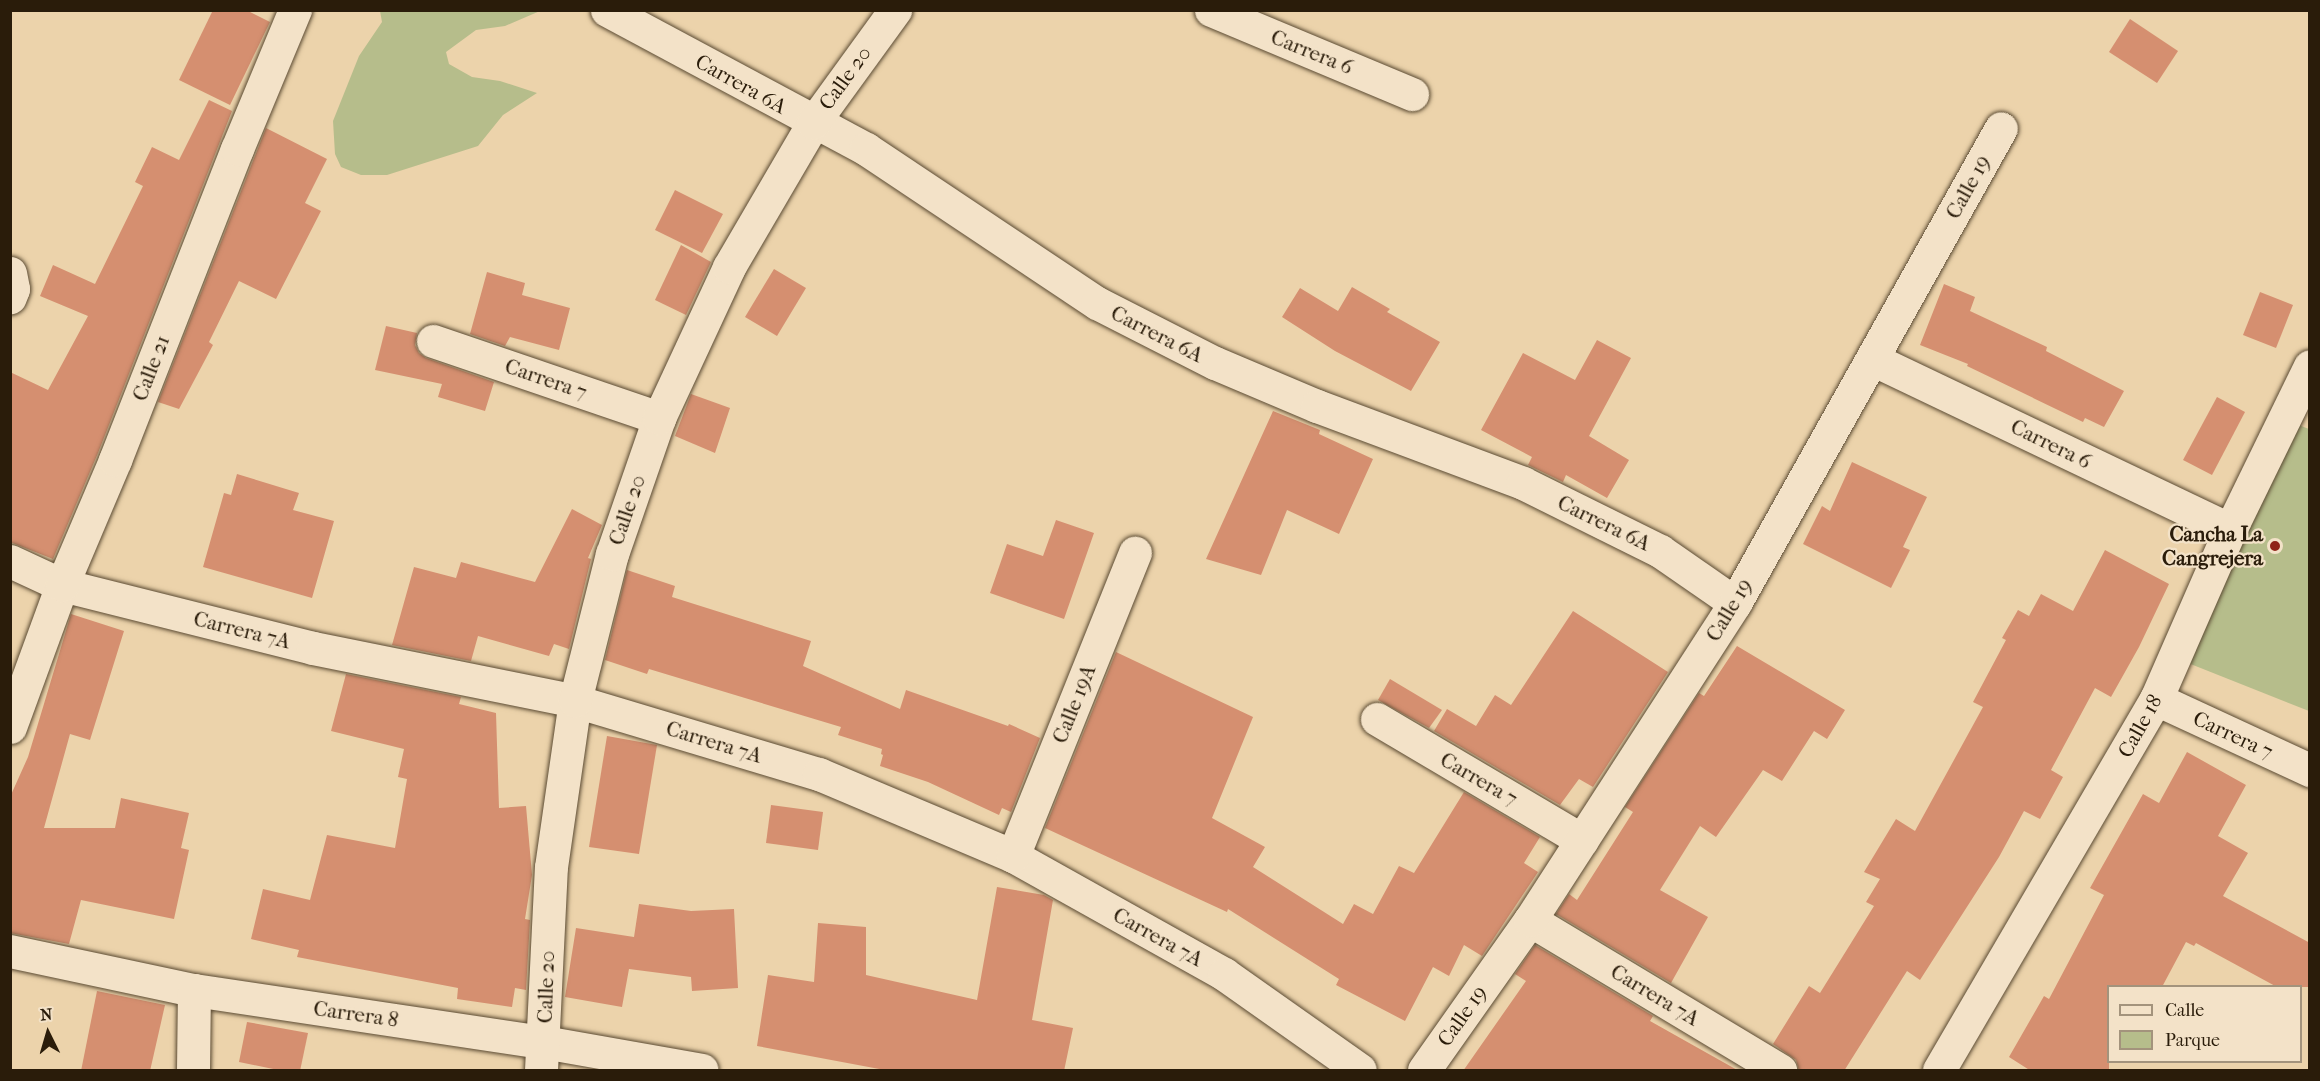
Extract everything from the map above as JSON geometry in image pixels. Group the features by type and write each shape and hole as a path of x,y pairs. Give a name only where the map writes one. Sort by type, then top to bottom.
{"street":[{"name":"Calle 21","path":"10,727 62,585 115,460 237,148 295,10"},
{"name":"Carrera 6A","path":"607,10 813,123 866,149 1097,303 1215,363 1317,406 1523,483 1660,551 1735,603"},
{"name":"Calle 20","path":"542,1056 551,867 575,701 612,554 659,418 729,267 813,123 895,10"},
{"name":"Carrera 6","path":"1211,10 1412,93"},
{"name":"Calle 19","path":"1424,1071 1530,920 1735,603 2001,128"},
{"name":"Carrera 7","path":"433,341 659,418"},
{"name":"Carrera 6","path":"1872,358 2230,530"},
{"name":"Calle 18","path":"1939,1071 2156,699 2230,530 2305,385"},
{"name":"Calle 19A","path":"1013,856 1135,553"},
{"name":"Carrera 7A","path":"10,561 62,585 313,648 575,701 819,774 1013,856 1224,974 1360,1071"},
{"name":"Carrera 7","path":"2156,699 2310,770"},
{"name":"Carrera 7","path":"1377,719 1582,840"},
{"name":"Carrera 7A","path":"1530,920 1780,1071"},
{"name":"Carrera 8","path":"10,951 194,990 542,1056 702,1071"},
{"path":"193,1071 194,990"}],"green space":[{"path":"380,11 540,11 505,26 476,30 446,52 449,64 472,77 500,81 537,93 503,115 478,146 387,175 361,175 341,167 335,154 333,121 359,56 382,22"},
{"name":"Cancha La Cangrejera","path":"2296,424 2309,429 2309,711 2188,663"}],"building":[{"path":"213,10 246,10 270,22 230,105 179,80"},
{"path":"2130,19 2178,51 2157,83 2109,52"},
{"path":"209,100 232,111 98,453 53,559 10,542 10,372 48,390 88,316 40,296 53,265 95,284 143,186 135,182 152,147 179,160"},
{"path":"266,128 327,159 305,203 321,211 276,299 239,281 209,342 213,345 179,409 158,402"},
{"path":"675,190 723,214 702,253 655,230"},
{"path":"681,245 711,262 686,315 655,300"},
{"path":"774,269 806,288 777,336 745,317"},
{"path":"487,272 525,283 522,295 570,308 559,350 510,337 505,346 470,334"},
{"path":"1944,284 1975,297 1970,311 2047,347 2046,351 2124,391 2104,427 2085,418 2083,422 1967,366 1968,364 1920,345"},
{"path":"1352,287 1390,309 1387,312 1440,342 1411,391 1335,351 1282,317 1300,288 1338,311"},
{"path":"2260,292 2293,305 2276,348 2243,335"},
{"path":"386,326 417,333 415,345 419,353 426,358 494,382 485,411 438,397 442,384 375,370"},
{"path":"1597,340 1631,358 1589,436 1629,460 1607,498 1566,475 1563,482 1528,465 1532,457 1481,430 1523,353 1575,380"},
{"path":"691,394 730,408 715,453 675,436"},
{"path":"2217,397 2245,412 2212,475 2183,460"},
{"path":"1273,411 1320,430 1319,434 1373,459 1339,534 1287,510 1261,575 1206,559"},
{"path":"1852,462 1927,497 1903,547 1910,550 1891,588 1803,544 1822,506 1830,511"},
{"path":"237,474 299,493 293,510 334,521 312,598 203,567 224,493 231,495"},
{"path":"572,509 602,525 588,558 591,559 569,649 554,644 549,656 478,636 471,661 392,645 414,567 456,578 461,562 535,582"},
{"path":"1056,520 1094,533 1064,619 990,593 1007,544 1043,556"},
{"path":"2105,550 2169,584 2139,647 2111,697 2095,688 2051,770 2063,777 2040,819 2024,811 1999,857 1920,980 1907,971 1844,1071 1799,1071 1796,1060 1773,1044 1809,986 1820,993 1874,906 1866,902 1880,879 1864,872 1896,819 1915,831 1983,707 1973,702 2006,640 2002,638 2018,610 2029,616 2041,594 2073,611"},
{"path":"627,570 675,586 672,597 811,641 803,666 900,709 906,690 1008,726 1009,724 1040,738 1011,812 1002,808 999,815 928,782 880,766 882,749 838,735 841,727 649,669 647,674 605,660"},
{"path":"1573,611 1668,672 1593,787 1579,779 1560,805 1434,731 1447,709 1476,726 1495,695 1511,705"},
{"path":"71,614 124,631 90,740 70,734 44,828 115,828 121,798 189,813 181,848 189,850 174,919 81,900 69,944 10,933 10,797 28,757"},
{"path":"1737,646 1845,710 1827,739 1814,731 1782,781 1763,770 1716,837 1700,826 1660,890 1708,917 1671,983 1556,914 1569,894 1577,900 1633,812 1625,807 1699,693 1704,696"},
{"path":"1116,652 1253,717 1212,818 1265,847 1253,867 1343,924 1354,904 1373,914 1399,866 1414,873 1464,792 1540,837 1524,863 1538,872 1482,956 1464,945 1449,976 1433,967 1405,1021 1336,985 1339,979 1228,909 1227,912 1045,828"},
{"path":"346,674 461,697 459,704 496,713 499,808 526,806 532,875 525,919 530,920 526,990 515,988 512,1007 457,999 458,988 297,957 299,950 251,939 263,889 310,900 327,835 395,848 407,779 398,777 404,749 331,731"},
{"path":"1390,679 1442,710 1429,728 1378,700"},
{"path":"607,736 657,745 639,854 589,847"},
{"path":"2187,752 2246,785 2218,836 2248,853 2223,896 2310,943 2310,987 2273,985 2196,943 2194,946 2186,942 2163,985 2107,985 2107,1063 2109,1063 2109,1071 2031,1071 2009,1057 2044,996 2049,999 2104,895 2090,888 2143,794 2159,803"},
{"path":"771,805 823,812 818,850 766,843"},
{"path":"997,887 1044,895 1053,900 1032,1020 1073,1028 1064,1071 890,1071 757,1046 768,975 814,982 818,923 866,927 866,975 977,1000"},
{"path":"639,904 691,911 734,909 738,988 692,991 691,977 629,969 622,1007 565,997 576,928 634,937"},
{"path":"1535,945 1653,1016 1650,1021 1739,1071 1463,1071 1526,981 1515,974"},
{"path":"97,991 165,1005 150,1071 81,1071"},
{"path":"247,1022 308,1033 300,1071 283,1071 239,1062"}],"place":[{"name":"Cancha La Cangrejera","path":"2275,546"}]}
